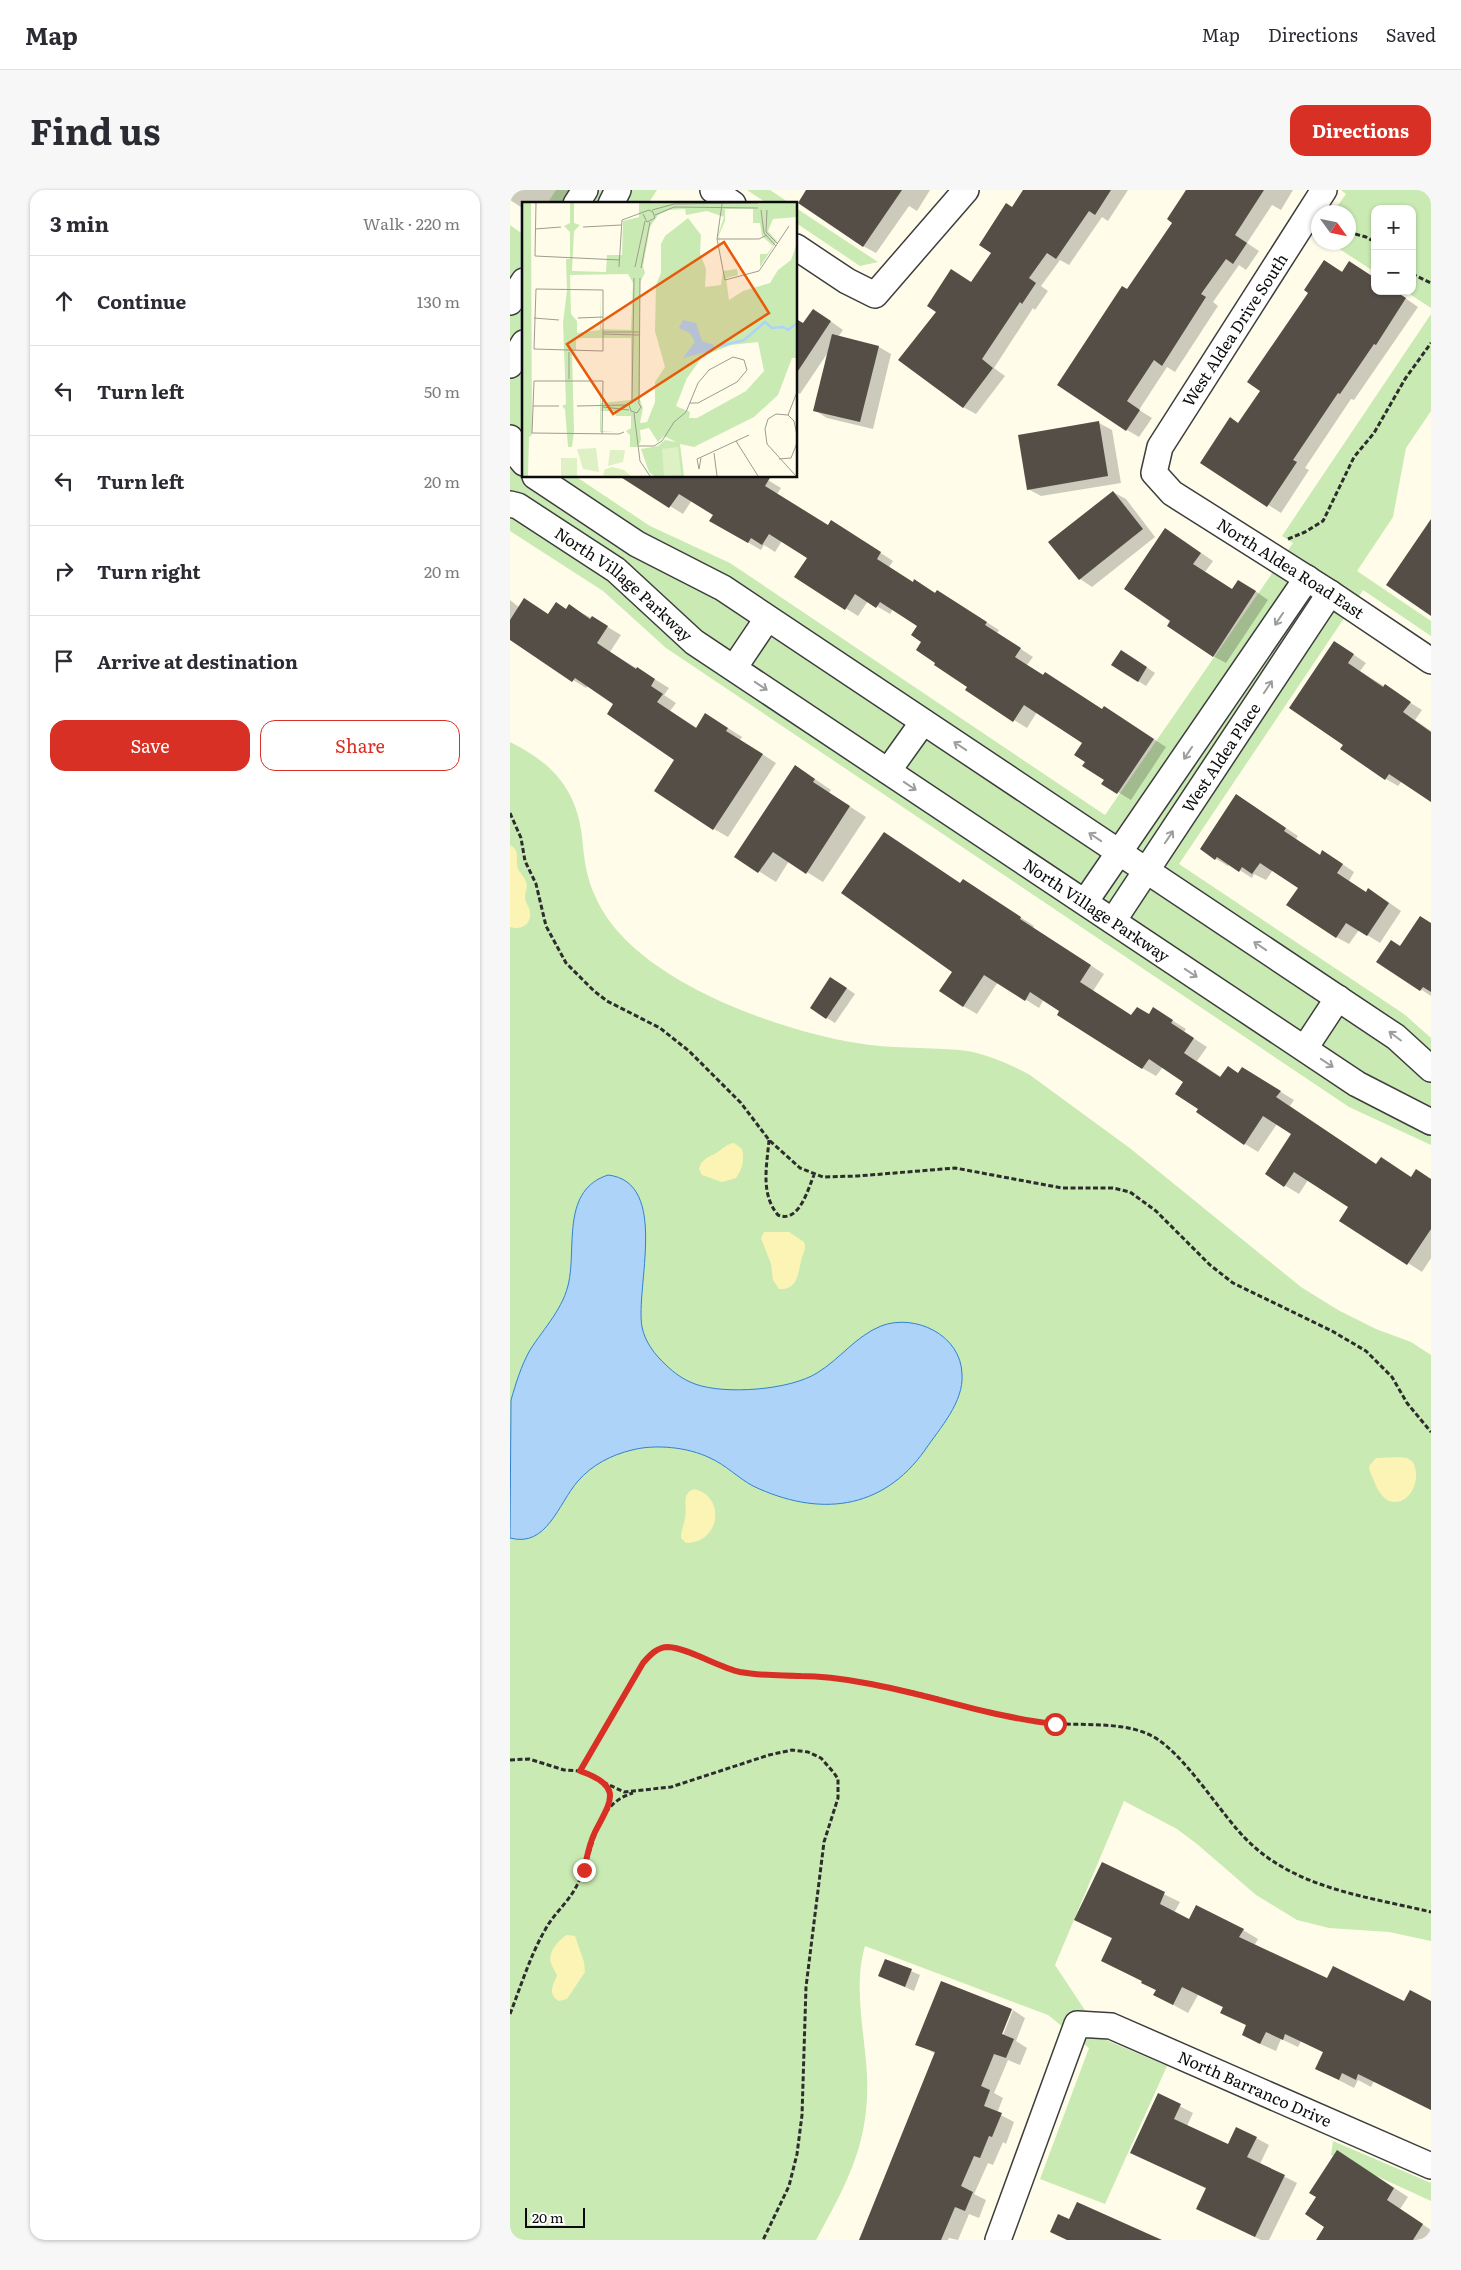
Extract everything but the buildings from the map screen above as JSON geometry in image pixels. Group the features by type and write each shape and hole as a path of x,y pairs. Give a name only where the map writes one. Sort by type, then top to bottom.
{"street":[{"path":"577,202 585,190"},
{"path":"612,202 618,190"},
{"path":"712,190 730,202"},
{"path":"798,248 847,281 875,295 966,190"},
{"name":"West Aldea Drive South","path":"1154,472 1160,447 1324,190"},
{"path":"510,302 522,284"},
{"path":"510,365 522,346"},
{"path":"510,438 522,461"},
{"name":"North Aldea Road East","path":"1154,472 1172,493 1307,578 1431,661"},
{"path":"538,478 637,544 722,588 1396,1037 1431,1069"},
{"name":"North Village Parkway","path":"510,504 518,506 616,570 694,642 1357,1084 1431,1122"},
{"name":"West Aldea Place","path":"1085,902 1307,578"},
{"name":"West Aldea Place","path":"1112,921 1330,593"},
{"path":"734,668 767,619"},
{"path":"888,771 923,722"},
{"path":"1305,1048 1338,998"},
{"name":"North Barranco Drive","path":"998,2240 1077,2024 1111,2026 1431,2166"}],"path":[{"path":"1356,234 1371,240"},
{"path":"1416,276 1431,283"},
{"path":"1272,557 1283,541 1305,532 1323,520 1330,510 1339,486 1354,457 1374,433 1405,379 1431,343"},
{"path":"510,813 521,838 525,861 536,884 546,926 566,962 600,996 621,1009 656,1025 689,1051 741,1103 769,1140 790,1161 814,1175 823,1177 954,1168 1062,1188 1113,1188 1130,1192 1156,1211 1210,1265 1233,1283 1332,1331 1366,1351 1392,1377 1407,1403 1431,1432"},
{"path":"769,1140 767,1191 769,1200 778,1214 789,1216 795,1212 800,1206 814,1175"},
{"path":"580,1771 643,1663 655,1651 667,1647 674,1648 738,1671 764,1675 840,1679 913,1692 996,1714 1037,1722 1126,1728 1147,1733 1168,1748 1236,1829 1275,1863 1305,1878 1328,1886 1431,1912"},
{"path":"604,1816 624,1796 684,1783 769,1755 792,1750 808,1752 821,1758 831,1767 838,1779 838,1798 824,1842 806,1987 802,2115 797,2154 789,2186 763,2240"},
{"path":"510,1760 522,1758 564,1770 580,1771 624,1792 637,1792"},
{"path":"510,2014 540,1939 552,1918 575,1890 584,1870 595,1832 610,1800 608,1789 603,1782"}],"green space":[{"path":"556,190 657,190 649,202 548,202"},
{"path":"747,190 770,190 788,202 765,202"},
{"path":"1341,190 1431,190 1431,308 1411,295 1416,295 1416,205 1371,205 1371,269 1341,250 1356,250 1356,205 1338,205 1346,194"},
{"path":"798,209 878,262 860,266 798,224"},
{"path":"510,225 522,234 522,478 578,478 650,526 730,563 1105,815 1293,543 1282,536 1431,314 1431,411 1406,448 1393,517 1357,571 1431,621 1431,636 1363,590 1179,864 1404,1014 1431,1038 1431,1145 1349,1107 666,648 603,591 510,531"},
{"path":"510,742 550,768 568,791 579,819 590,883 596,898 615,928 643,955 677,979 715,999 756,1016 797,1029 870,1045 968,1051 992,1058 1023,1071 1131,1149 1301,1287 1338,1310 1376,1329 1411,1342 1431,1355 1431,1941 1389,1932 1329,1928 1297,1920 1256,1895 1177,1829 1124,1801 1055,1965 1104,2039 1167,2066 1105,2204 1040,2179 1089,2048 1048,2015 865,1946 860,1977 860,1994 867,2075 865,2121 847,2181 816,2240 510,2240"},
{"path":"1333,2141 1431,2183 1431,2201 1331,2155"}],"sand":[{"path":"510,845 515,850 517,856 518,869 525,878 527,886 525,899 530,912 529,920 525,926 518,928 510,927"},
{"path":"734,1143 742,1149 743,1157 740,1172 736,1178 722,1182 702,1175 699,1169 704,1160"},
{"path":"764,1232 789,1232 804,1242 805,1250 796,1281 790,1287 779,1289 773,1280 771,1264 761,1238"},
{"path":"1376,1458 1407,1458 1413,1462 1416,1473 1415,1483 1405,1499 1397,1502 1389,1501 1381,1494 1369,1466"},
{"path":"694,1489 704,1493 711,1500 715,1509 715,1519 707,1536 698,1541 686,1543 681,1538 686,1514 685,1501 687,1494"},
{"path":"567,1935 575,1936 584,1962 585,1972 567,1999 559,2001 552,1993 557,1976 552,1967 551,1956 560,1940"}],"water":[{"path":"608,1175 627,1182 638,1196 644,1216 646,1239 641,1310 645,1338 654,1353 662,1361 676,1373 695,1384 740,1390 774,1387 805,1379 817,1373 872,1330 894,1323 921,1325 934,1330 945,1338 954,1348 960,1360 962,1384 959,1395 944,1424 908,1470 889,1486 869,1496 847,1502 825,1504 801,1502 777,1496 753,1486 716,1461 692,1451 661,1447 641,1448 609,1458 589,1470 571,1490 550,1522 533,1537 523,1539 510,1538 511,1400 530,1350 563,1300 569,1281 572,1235 577,1205 583,1193 593,1182"}],"route":[{"path":"584,1870 595,1832 610,1805 610,1795 603,1782 594,1776 580,1771 643,1663 660,1648 674,1648 714,1664 738,1671 777,1676 820,1677 864,1683 913,1692 996,1714 1055,1724"}]}
